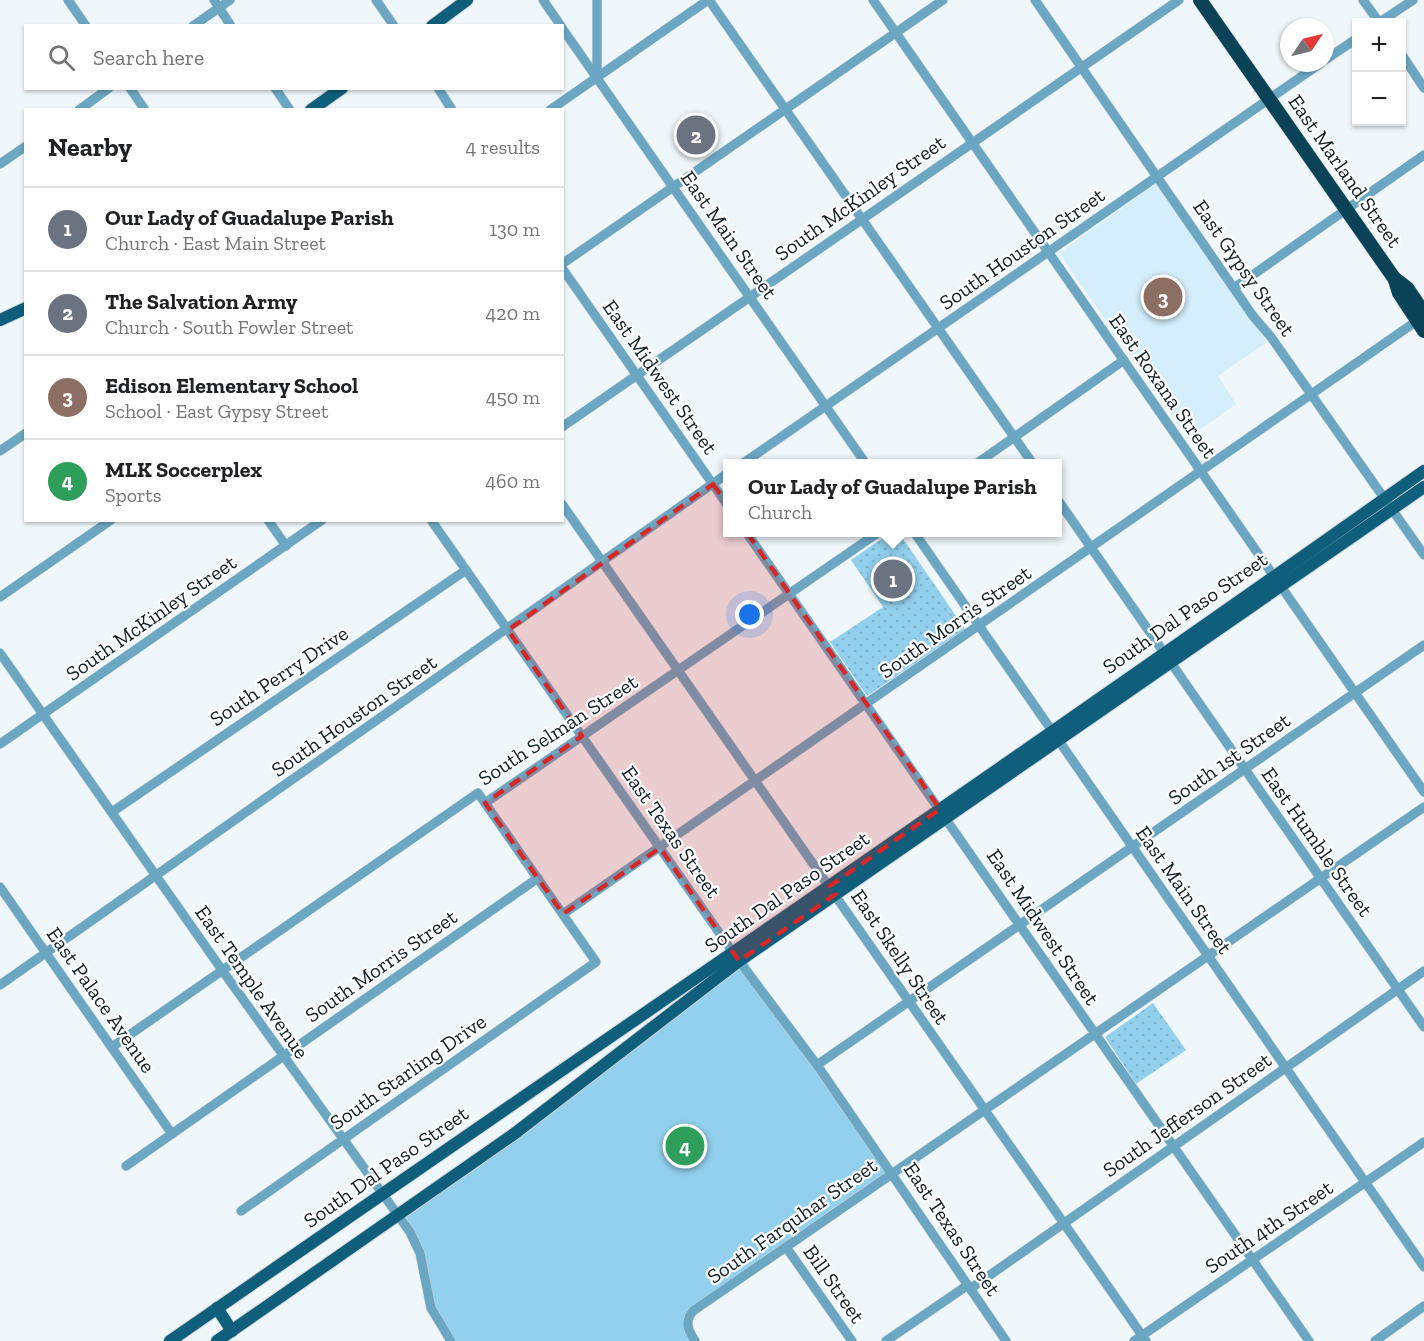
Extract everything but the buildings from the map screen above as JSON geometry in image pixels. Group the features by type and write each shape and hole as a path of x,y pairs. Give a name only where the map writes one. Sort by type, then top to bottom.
{"highway":[{"name":"East Marland Street","path":"1200,0 1394,278 1407,288 1422,320"}],"main road":[{"path":"435,24 467,0"},
{"path":"314,108 339,90"},
{"path":"0,320 24,310"},
{"name":"South Dal Paso Street","path":"170,1341 381,1194 736,957 1055,736 1389,503 1424,471"},
{"name":"South Dal Paso Street","path":"1389,503 1424,487"},
{"name":"South Dal Paso Street","path":"217,1341 514,1134 736,957"},
{"path":"217,1308 232,1331"}],"street":[{"path":"68,0 85,24"},
{"path":"195,24 216,4 230,0"},
{"path":"376,0 393,24"},
{"name":"East Main Street","path":"543,0 560,24"},
{"path":"597,0 597,76"},
{"path":"553,108 708,0 1030,459"},
{"name":"East Roxana Street","path":"873,0 1279,580 1424,792"},
{"path":"564,265 943,0"},
{"name":"East Gypsy Street","path":"1035,0 1234,288 1424,555"},
{"name":"South McKinley Street","path":"564,426 1179,0"},
{"path":"1363,0 1376,18"},
{"path":"1385,18 1413,0"},
{"path":"216,4 230,24"},
{"name":"East Main Street","path":"564,30 863,459"},
{"name":"South Houston Street","path":"1334,54 1352,42"},
{"path":"1406,63 1424,88"},
{"name":"South Houston Street","path":"749,459 1308,72"},
{"path":"82,108 106,90"},
{"path":"131,90 144,108"},
{"path":"276,90 289,108"},
{"path":"439,90 451,108"},
{"path":"0,164 24,148"},
{"path":"1234,288 1424,155"},
{"name":"East Midwest Street","path":"564,269 723,499"},
{"name":"South Morris Street","path":"563,914 1422,320"},
{"path":"983,459 1125,360"},
{"path":"0,451 24,434"},
{"name":"South Houston Street","path":"0,985 723,477"},
{"name":"East Humble Street","path":"1062,506 1424,1027"},
{"name":"East Skelly Street","path":"564,507 757,780 1141,1339"},
{"path":"0,597 108,522"},
{"path":"269,522 286,546"},
{"name":"South McKinley Street","path":"0,744 319,522"},
{"name":"East Texas Street","path":"433,522 736,957 817,1065 893,1173 1006,1341"},
{"name":"East Midwest Street","path":"749,537 1310,1341"},
{"name":"South Selman Street","path":"112,1047 478,792 485,803 872,537"},
{"name":"East Main Street","path":"917,537 1424,1267"},
{"name":"South Perry Drive","path":"112,812 466,570"},
{"name":"South 1st Street","path":"817,1065 910,1003 1424,645"},
{"name":"East Temple Avenue","path":"0,653 283,1057 381,1194 398,1214 420,1253 431,1308 451,1341"},
{"path":"485,803 563,914"},
{"name":"South Farquhar Street","path":"695,1341 689,1332 687,1320 693,1311 985,1112 1424,807"},
{"name":"South Morris Street","path":"126,1166 538,878"},
{"name":"East Palace Avenue","path":"0,887 172,1134"},
{"name":"South Starling Drive","path":"241,1211 596,963 563,914"},
{"name":"South Jefferson Street","path":"886,1341 1063,1224 1424,971"},
{"name":"South 4th Street","path":"1141,1339 1252,1258 1366,1184 1424,1142"},
{"name":"Bill Street","path":"786,1247 852,1341"},
{"path":"1375,1341 1424,1306"}],"highlighted area":[{"path":"713,484 940,809 830,886 836,894 739,961 660,848 563,914 485,803 582,736 508,630"}],"shaded area":[{"path":"1157,183 1267,342 1218,376 1236,404 1188,438 1059,253"},
{"path":"884,537 902,537 965,629 867,696 830,642 883,607 851,560"},
{"path":"739,961 893,1173 690,1316 695,1341 451,1341 438,1323 422,1263 397,1214"},
{"path":"1153,1003 1186,1050 1136,1084 1105,1037"}],"place":[{"name":"The Salvation Army","path":"696,135"},
{"name":"Edison Elementary School","path":"1163,297"},
{"name":"Our Lady of Guadalupe Parish","path":"893,579"},
{"name":"MLK Soccerplex","path":"685,1146"}]}
